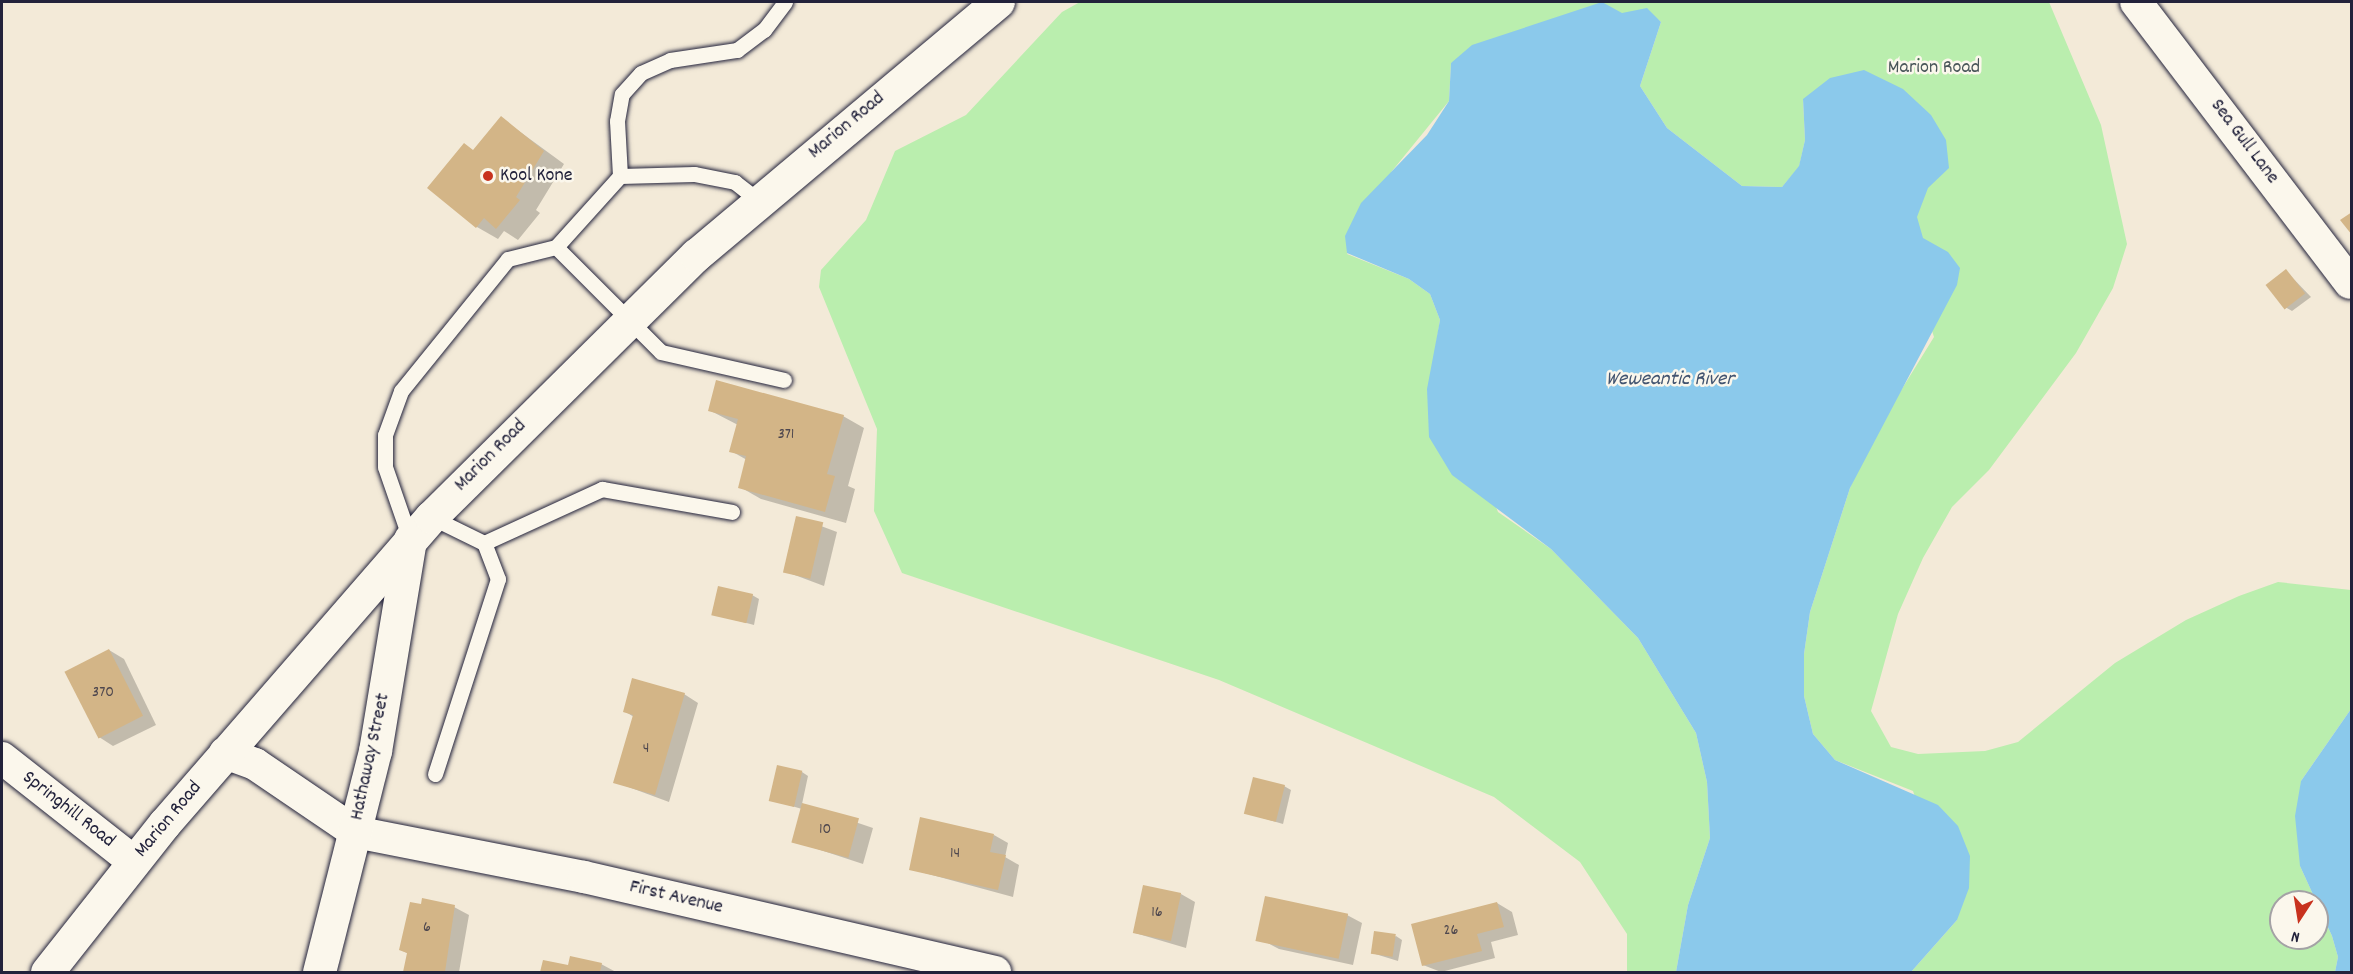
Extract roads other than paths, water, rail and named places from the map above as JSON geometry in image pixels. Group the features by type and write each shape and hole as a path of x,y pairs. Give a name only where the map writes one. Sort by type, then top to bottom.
{"main road":[{"name":"Marion Road","path":"47,972 134,862 225,753 421,528 630,321 759,201 998,2"},
{"name":"Hathaway Street","path":"319,972 375,751 421,528"}],"street":[{"name":"Sea Gull Lane","path":"2136,2 2350,282"},
{"path":"225,753 255,764 355,832"},
{"name":"Springhill Road","path":"2,758 134,862"},
{"name":"First Avenue","path":"355,832 584,877 995,972"}],"lane":[{"path":"732,512 602,489 484,543 421,528 385,467 385,435 401,391 508,260 556,247 620,176 622,94 641,73 670,60 737,50 764,30 785,2"},
{"path":"620,176 694,174 735,182 759,201"},
{"path":"556,247 661,352 784,380"},
{"path":"435,774 498,579 484,543"}],"water":[{"name":"Weweantic River","path":"1602,2 1622,13 1647,8 1661,22 1640,86 1667,128 1742,186 1782,187 1799,166 1805,140 1803,99 1830,78 1864,70 1903,89 1931,115 1946,140 1949,168 1928,188 1917,217 1923,238 1948,252 1960,268 1957,285 1850,488 1810,612 1804,654 1804,696 1813,734 1835,760 1938,805 1958,826 1970,856 1969,888 1957,920 1911,972 1676,972 1688,905 1710,838 1707,782 1696,733 1638,638 1551,549 1452,475 1429,437 1427,389 1440,320 1430,294 1409,279 1347,253 1345,236 1361,203 1427,135 1449,101 1451,63 1472,45"},
{"path":"2351,709 2351,972 2335,972 2338,957 2329,929 2329,890 2311,890 2300,866 2295,816 2301,781"}],"place":[{"name":"Kool Kone","path":"488,176"}]}
